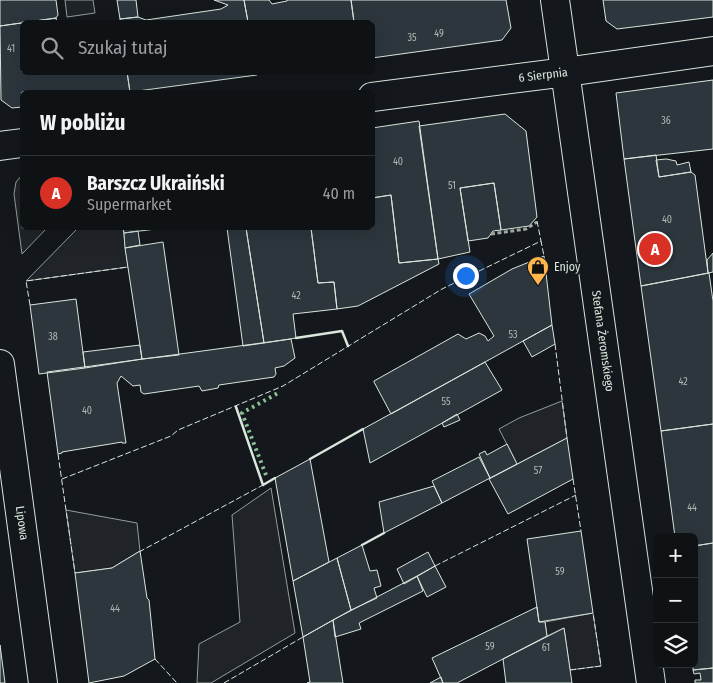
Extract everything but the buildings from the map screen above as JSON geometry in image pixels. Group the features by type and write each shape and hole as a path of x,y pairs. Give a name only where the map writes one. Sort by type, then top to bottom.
{"street":[{"name":"Stefana Żeromskiego","path":"555,0 651,683"},
{"name":"6 Sierpnia","path":"375,97 713,51"},
{"path":"0,146 20,143"},
{"name":"Lipowa","path":"0,364 43,683"}],"path":[{"path":"491,234 526,229 537,222"}],"shaded area":[{"path":"65,0 93,0 95,13 67,17"},
{"path":"20,177 20,230 45,230 22,254 14,194 16,182"},
{"path":"76,230 123,230 128,267 26,281"},
{"path":"562,401 567,438 517,464 499,429 519,418"},
{"path":"271,488 295,633 211,683 197,683 199,644 240,622 232,515"},
{"path":"66,510 137,523 140,551 112,568 75,573"},
{"path":"593,613 601,666 570,670 564,628 547,636 545,622"}],"hedge":[{"path":"266,475 242,413 278,393"}],"fence":[{"path":"537,221 541,241"},
{"path":"62,479 171,436 178,430 283,386 442,289 541,241 544,256"},
{"path":"30,305 26,281 128,267"},
{"path":"555,344 567,438"},
{"path":"58,454 75,573"},
{"path":"573,479 581,531"},
{"path":"139,552 263,485"},
{"path":"435,566 576,495"},
{"path":"570,670 601,666 593,613"},
{"path":"224,683 303,637"},
{"path":"155,659 177,683"}],"wall":[{"path":"296,338 342,331 348,346"},
{"path":"236,407 263,485 275,478"},
{"path":"310,459 363,429"},
{"path":"362,545 384,533"}],"place":[{"name":"Barszcz Ukraiński","path":"655,249"},
{"name":"Enjoy","path":"538,286"}]}
